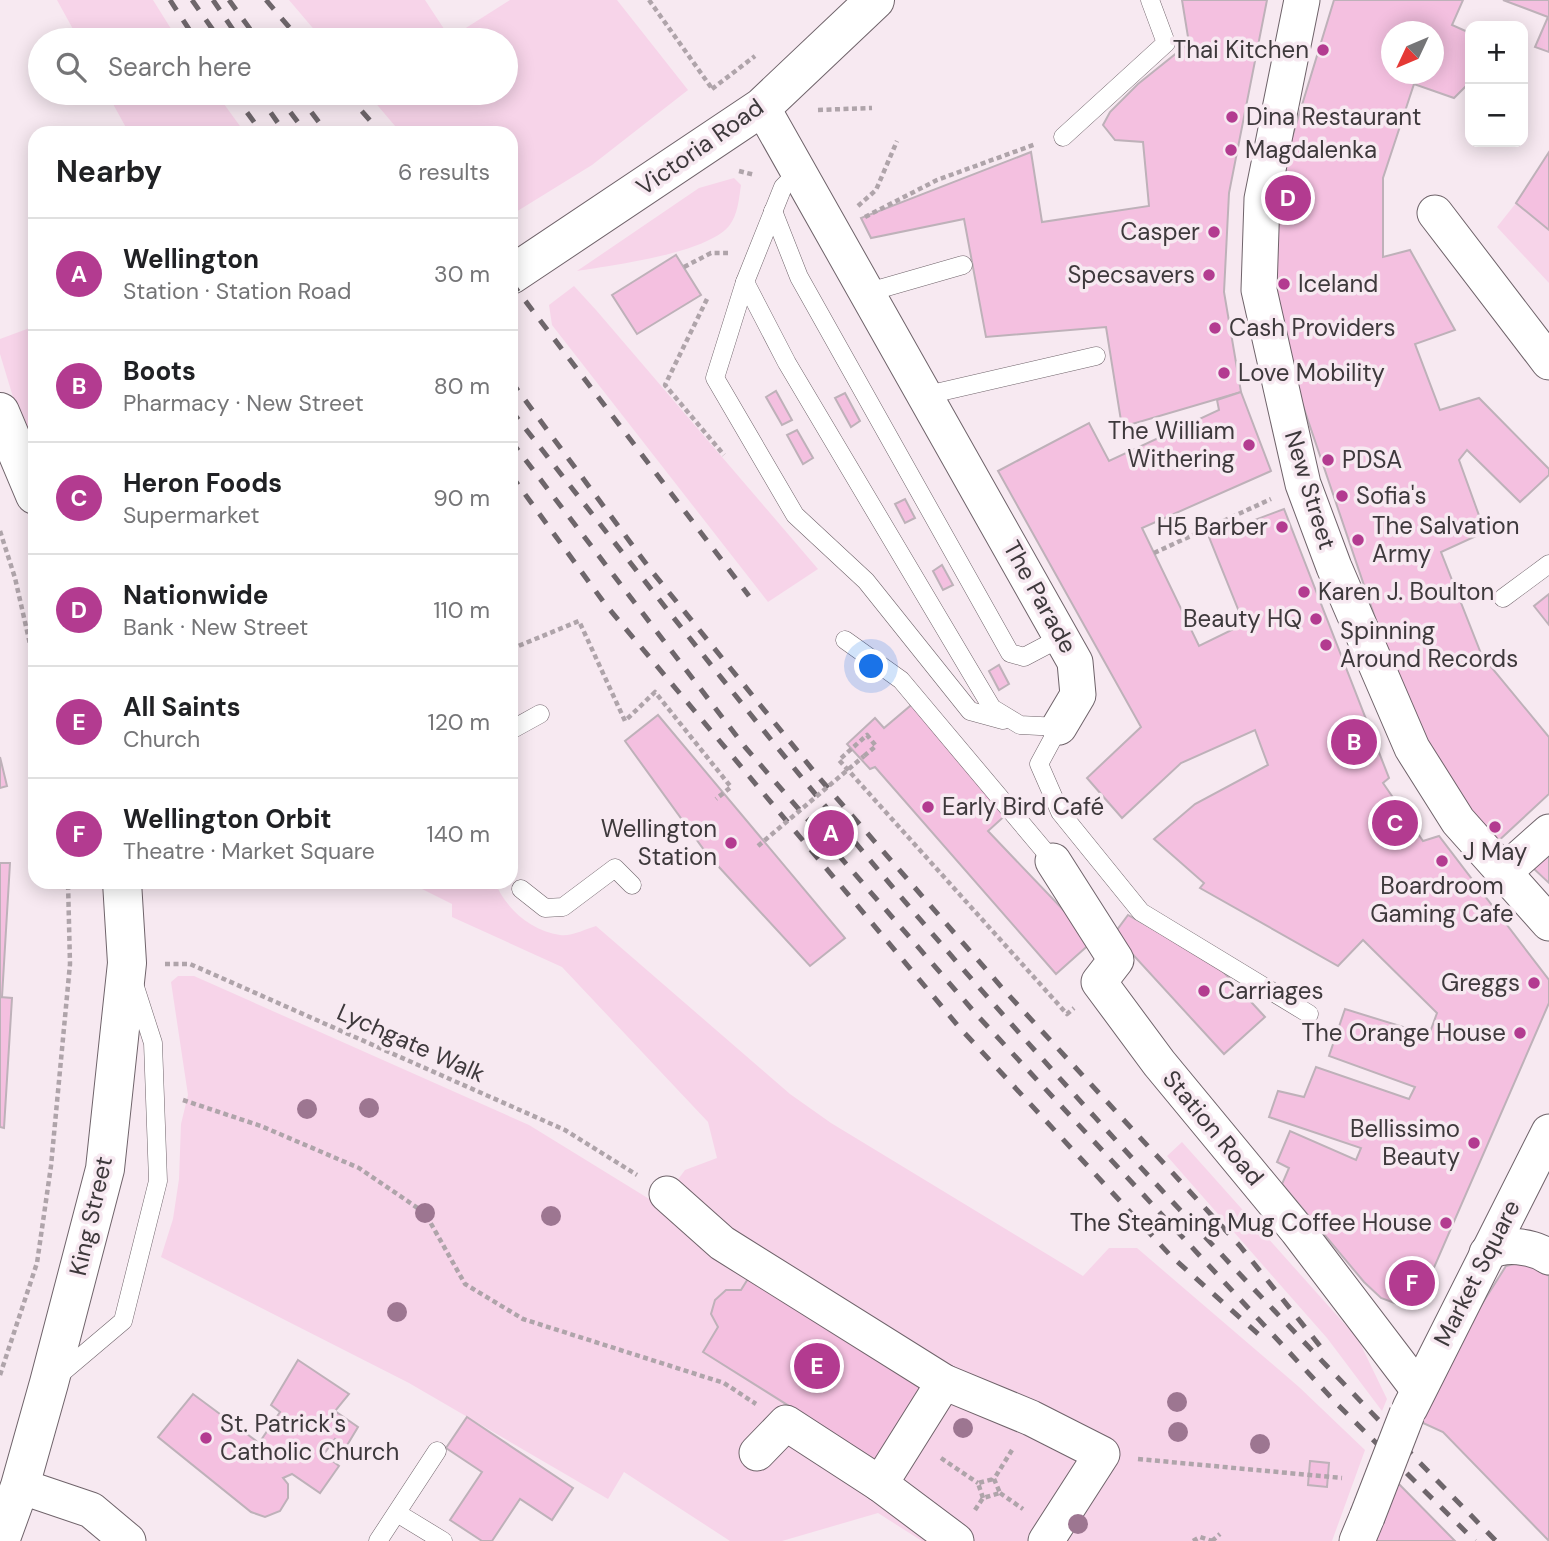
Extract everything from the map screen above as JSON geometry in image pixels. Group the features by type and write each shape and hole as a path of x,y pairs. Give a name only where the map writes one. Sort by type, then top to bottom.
{"street":[{"name":"Victoria Road","path":"518,270 762,107 874,0"},
{"name":"New Street","path":"1303,0 1262,199 1259,290 1303,484 1334,567 1412,748 1458,821 1549,923"},
{"name":"The Parade","path":"762,107 869,292 1075,662 1078,695 1059,727"},
{"path":"1435,213 1549,362"},
{"path":"0,412 28,478"},
{"path":"1504,872 1549,832"},
{"name":"Station Road","path":"1053,861 1116,960 1098,982 1159,1063 1297,1230 1412,1402"},
{"name":"King Street","path":"0,1541 20,1486 50,1383 105,1169 127,964 122,889"},
{"name":"Market Square","path":"1362,1529 1412,1402 1549,1132"},
{"path":"667,1194 722,1244 944,1382 1031,1418 1102,1454 1046,1541"},
{"path":"1487,1253 1498,1246 1514,1247 1549,1257"},
{"path":"880,1484 944,1382"},
{"path":"757,1453 786,1423 880,1484 955,1540"},
{"path":"20,1486 91,1510 128,1541"}],"lane":[{"path":"1063,137 1166,43 1150,0"},
{"path":"799,171 783,187 773,211 745,282 715,378 795,515 866,581 971,711 1020,725 1059,727"},
{"path":"773,211 799,277 1010,653 1024,657 1062,637"},
{"path":"869,292 963,265"},
{"path":"745,282 787,363 992,708 1020,725"},
{"path":"927,395 1096,356"},
{"path":"1503,597 1549,564"},
{"path":"845,640 901,680 1053,861"},
{"path":"518,726 540,714"},
{"name":"The Parade","path":"1059,727 1039,764 1060,813 1141,912 1309,1014"},
{"path":"522,889 545,908 563,907 615,868 632,885"},
{"path":"50,1383 122,1321 158,1181 157,1091 153,1042 127,964"},
{"path":"378,1541 437,1451"},
{"path":"397,1513 443,1541"}],"path":[{"path":"649,0 712,90 762,107"},
{"path":"810,110 872,108"},
{"path":"854,222 937,180 1021,148 1063,137"},
{"path":"849,213 876,190 897,141"},
{"path":"684,267 711,253 729,253"},
{"path":"1154,552 1303,484"},
{"path":"0,531 15,578 28,635"},
{"path":"518,646 579,621 625,721 655,692 731,787 716,799"},
{"path":"758,846 863,756 876,746 867,735 839,760 1067,1014 1076,1006"},
{"path":"0,1375 37,1263 51,1167 70,964 68,889"},
{"name":"Lychgate Walk","path":"127,964 190,964 565,1130 667,1194"},
{"path":"157,1091 261,1126 359,1168 425,1213 465,1284 523,1319 724,1383 786,1423"},
{"path":"983,1498 978,1483 994,1479 1031,1418"},
{"path":"1102,1454 1323,1475"},
{"path":"955,1540 983,1498 1000,1493 994,1479"},
{"path":"1193,1541 1205,1537 1212,1541 1220,1534"}],"shaded area":[{"path":"57,0 153,0 170,28 72,28"},
{"path":"289,0 425,0 443,28 313,28"},
{"path":"510,0 617,0 688,90 592,165 518,211 518,126 395,126 377,105 518,105 518,28 466,28"},
{"path":"114,105 225,105 240,126 125,126"},
{"path":"734,178 741,185 736,212 729,226 717,236 658,257 577,271 699,188"},
{"path":"1516,203 1549,230 1549,283 1497,227"},
{"path":"574,286 818,569 768,602 552,325 549,305"},
{"path":"28,329 28,440 0,354 0,339"},
{"path":"422,889 498,889 520,917 549,933 573,934 596,926 790,1094 831,1123 1083,1276 1109,1248 1137,1248 1299,1387 1365,1450 1332,1541 922,1541 878,1513 782,1541 730,1541 624,1472 608,1499 409,1383 161,1257 173,1219 179,1179 181,1124 188,1095 171,982 178,976 194,976 529,1125 659,1205 685,1170 717,1158 708,1122 562,967 452,917 452,904"},
{"path":"1182,1142 1358,1339 1387,1399 1382,1411 1327,1338 1167,1156"}],"building":[{"path":"1182,0 1267,0 1229,193 1224,292 1241,392 1122,427 1106,327 986,337 964,219 871,238 861,218 1031,152 1042,222 1149,206 1143,142 1115,140 1103,125 1110,112 1138,84 1189,43"},
{"path":"1334,0 1463,0 1452,25 1465,31 1465,87 1454,98 1414,84 1383,178 1383,257 1410,250 1455,330 1415,344 1440,410 1479,398 1549,469 1549,475 1520,502 1467,450 1459,460 1485,532 1441,552 1482,656 1549,737 1549,794 1495,844 1453,795 1404,703 1279,335 1274,274 1278,208 1291,141"},
{"path":"1503,0 1549,0 1549,52 1535,47 1548,17"},
{"path":"1549,152 1549,230 1516,203"},
{"path":"676,255 701,295 637,334 612,295"},
{"path":"776,391 792,420 782,425 766,397"},
{"path":"1241,392 1271,471 1142,528 1199,646 1244,624 1209,537 1284,509 1389,778 1383,783 1423,841 1439,836 1549,980 1549,1003 1419,1302 1405,1307 1381,1298 1364,1282 1282,1184 1289,1168 1277,1162 1290,1131 1356,1160 1361,1148 1269,1117 1278,1091 1304,1097 1316,1067 1409,1099 1415,1087 1329,1056 1345,1009 1429,1035 1437,1013 1363,940 1338,966 1200,888 1204,883 1154,839 1195,804 1268,765 1255,730 1181,763 1122,818 1087,778 1141,727 998,471 1089,423 1109,461 1219,410 1217,400"},
{"path":"845,393 860,421 851,427 835,398"},
{"path":"797,430 813,458 803,464 787,435"},
{"path":"905,499 915,518 905,523 895,504"},
{"path":"942,565 953,585 943,590 933,571"},
{"path":"1549,594 1549,625 1534,606"},
{"path":"999,665 1009,684 999,690 989,671"},
{"path":"916,701 1009,812 988,831 1093,941 1056,974 875,767 870,769 847,744 875,718 884,728"},
{"name":"Wellington Station","path":"658,715 845,938 810,966 707,854 625,741"},
{"path":"0,757 7,786 0,788"},
{"path":"1549,851 1549,883 1532,867"},
{"path":"0,863 10,863 2,997 0,997"},
{"name":"Carriages","path":"1128,915 1218,966 1265,1017 1224,1054 1114,934"},
{"path":"0,997 12,998 4,1128 0,1127"},
{"path":"1527,1261 1549,1276 1549,1541 1443,1432 1410,1417 1506,1266"},
{"path":"754,1269 932,1380 880,1463 703,1352 718,1327 711,1314 715,1300 726,1290 741,1290"},
{"name":"St. Patrick's Catholic Church","path":"298,1360 349,1394 335,1411 358,1427 346,1447 335,1439 324,1454 339,1466 320,1493 292,1474 283,1478 288,1484 288,1498 280,1511 265,1517 251,1512 158,1437 193,1394 259,1443 280,1412 271,1405"},
{"path":"467,1417 573,1488 552,1520 520,1499 492,1541 482,1541 450,1520 482,1472 446,1448"},
{"path":"1310,1461 1329,1463 1327,1487 1308,1485"},
{"path":"1395,1480 1455,1541 1367,1541"}],"railway":[{"path":"170,0 188,28"},
{"path":"192,0 212,28"},
{"path":"213,0 232,28"},
{"path":"229,0 249,28"},
{"path":"266,0 290,28"},
{"path":"242,105 257,126"},
{"path":"265,105 280,126"},
{"path":"285,105 301,126"},
{"path":"306,105 322,126"},
{"path":"356,105 375,126"},
{"path":"518,291 749,596"},
{"path":"518,390 650,569 821,780 1004,990 1240,1246 1320,1346"},
{"path":"518,419 806,783 991,1001 1114,1139 1240,1274 1496,1541"},
{"path":"518,450 745,747 976,1014 1338,1405 1475,1541"},
{"path":"518,485 605,604 959,1027 1170,1255 1265,1340"}],"place":[{"name":"Thai Kitchen","path":"1323,50"},
{"name":"Dina Restaurant","path":"1232,117"},
{"name":"Magdalenka","path":"1231,150"},
{"name":"Nationwide","path":"1288,198"},
{"name":"Casper","path":"1214,232"},
{"name":"Specsavers","path":"1209,275"},
{"name":"Iceland","path":"1284,284"},
{"name":"Cash Providers","path":"1215,328"},
{"name":"Love Mobility","path":"1224,373"},
{"name":"The William Withering","path":"1249,445"},
{"name":"PDSA","path":"1328,460"},
{"name":"Sofia's","path":"1342,496"},
{"name":"H5 Barber","path":"1282,527"},
{"name":"The Salvation Army","path":"1358,540"},
{"name":"Karen J. Boulton","path":"1304,592"},
{"name":"Beauty HQ","path":"1316,619"},
{"name":"Spinning Around Records","path":"1326,645"},
{"name":"Boots","path":"1354,742"},
{"name":"Early Bird Café","path":"928,807"},
{"name":"Heron Foods","path":"1395,823"},
{"name":"J May","path":"1495,827"},
{"name":"Wellington","path":"831,833"},
{"name":"Wellington Station","path":"731,843"},
{"name":"Boardroom Gaming Cafe","path":"1442,861"},
{"name":"Greggs","path":"1534,983"},
{"name":"Carriages","path":"1204,991"},
{"name":"The Orange House","path":"1520,1033"},
{"name":"Bellissimo Beauty","path":"1474,1143"},
{"name":"The Steaming Mug Coffee House","path":"1446,1223"},
{"name":"Wellington Orbit","path":"1412,1283"},
{"name":"All Saints","path":"817,1366"},
{"name":"St. Patrick's Catholic Church","path":"206,1438"}]}
